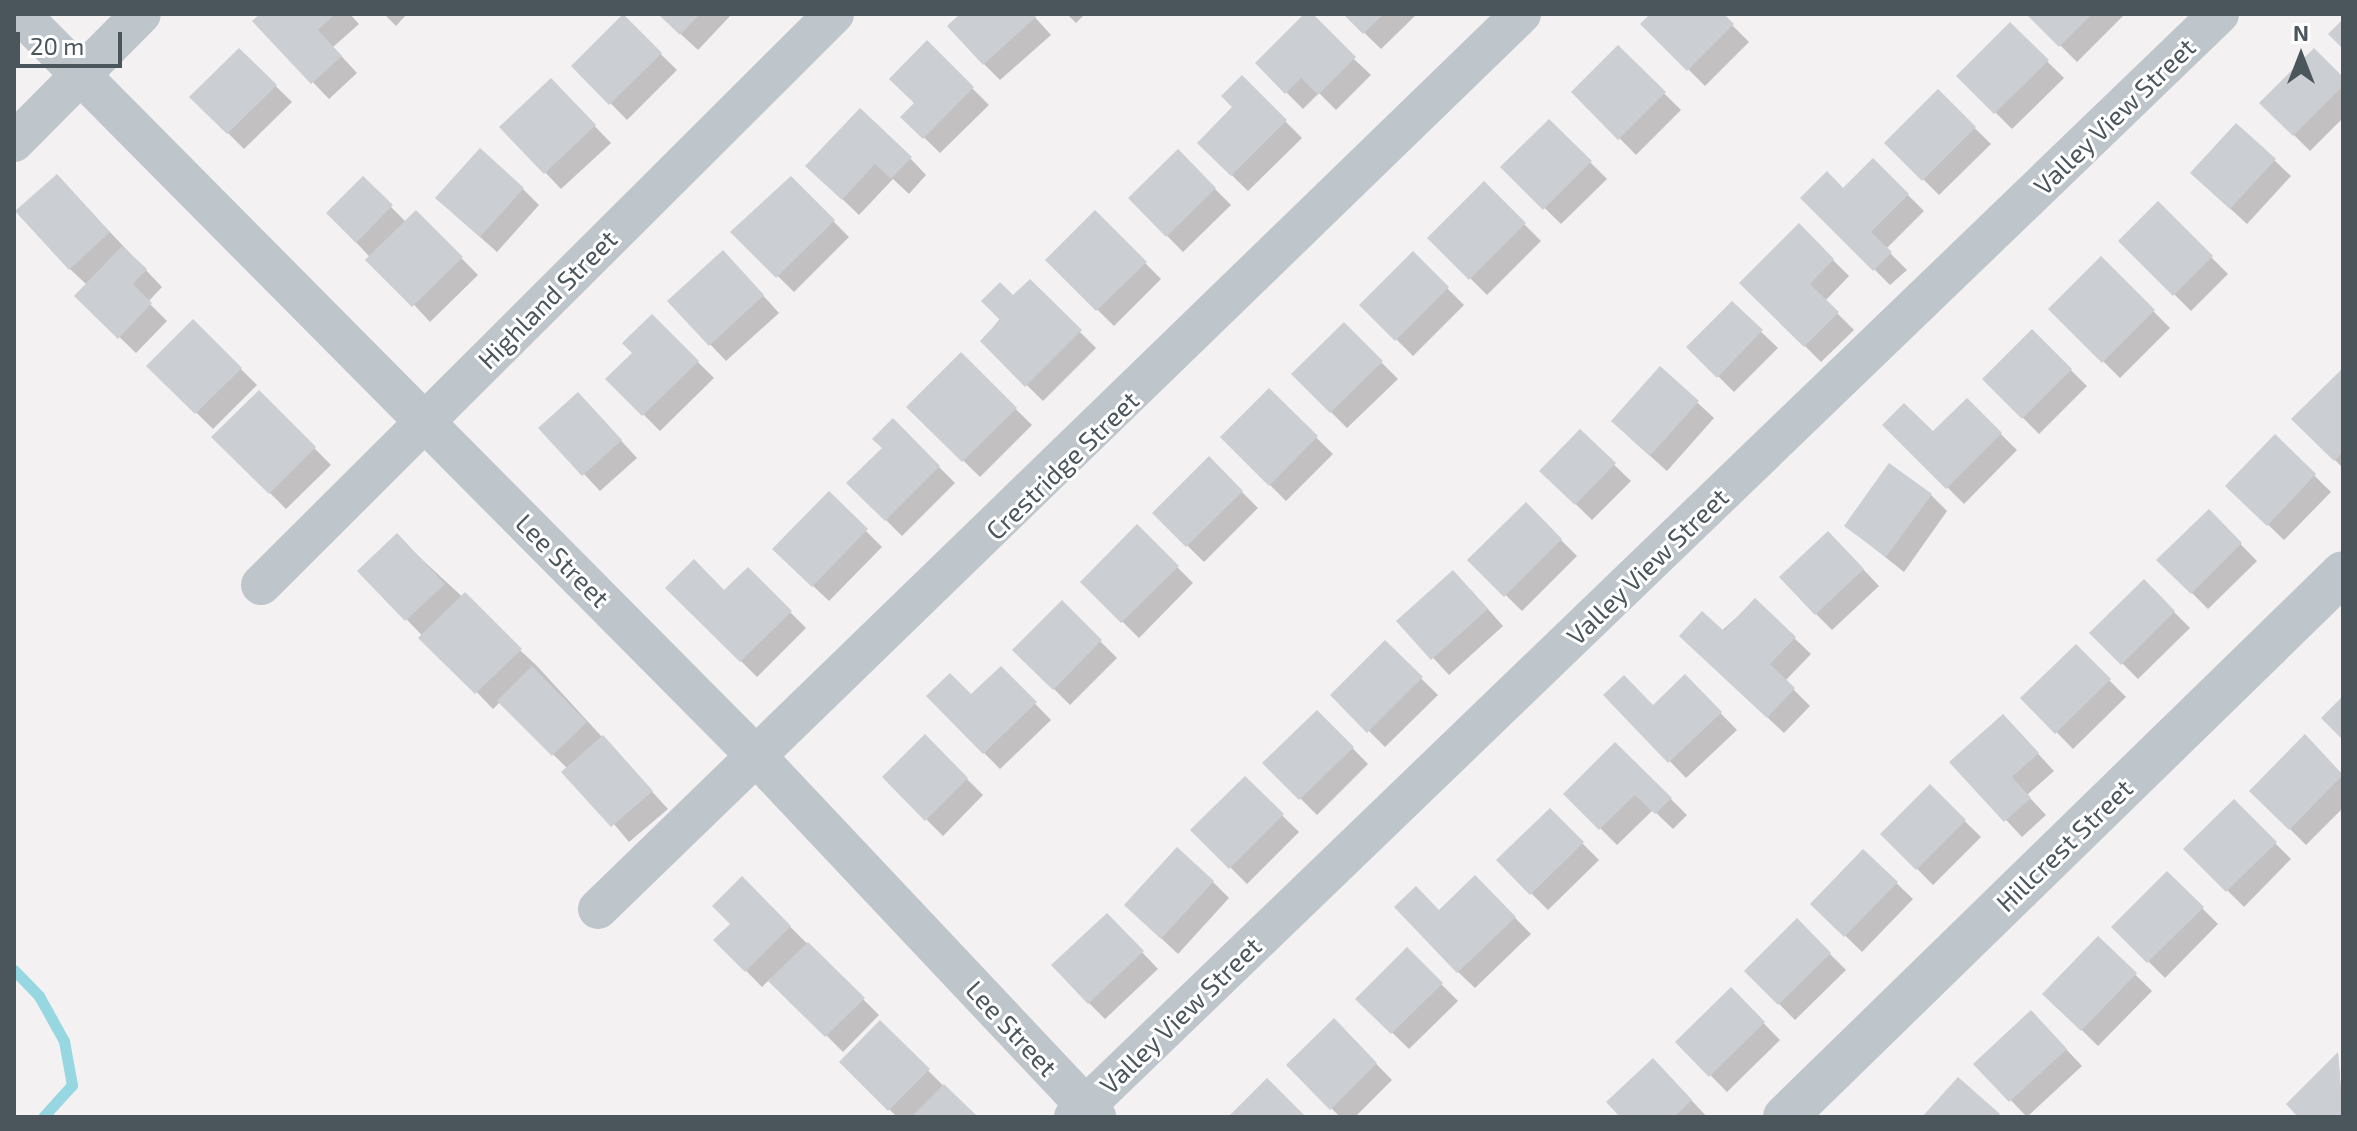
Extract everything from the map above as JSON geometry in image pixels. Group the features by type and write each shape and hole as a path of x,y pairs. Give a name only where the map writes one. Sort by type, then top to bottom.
{"street":[{"name":"Lee Street","path":"20,14 756,756 1085,1113"},
{"path":"14,142 141,14"},
{"name":"Highland Street","path":"261,585 834,14"},
{"name":"Crestridge Street","path":"598,909 1521,14"},
{"name":"Valley View Street","path":"1085,1113 2219,14"},
{"name":"Hillcrest Street","path":"1785,1117 2343,573"}],"building":[{"path":"260,14 335,14 318,30 342,56 311,84 252,21"},
{"path":"623,14 662,53 609,105 571,66"},
{"path":"658,14 700,14 680,35"},
{"path":"960,14 1033,14 1036,17 983,65 947,26"},
{"path":"1304,14 1313,14 1356,57 1318,95 1301,78 1285,94 1255,63"},
{"path":"1343,14 1384,14 1363,34"},
{"path":"1650,14 1724,14 1734,24 1687,71 1640,24"},
{"path":"2026,14 2092,14 2059,47"},
{"path":"2343,19 2343,49 2328,34"},
{"path":"2010,22 2049,60 1994,114 1956,76"},
{"path":"927,40 974,87 923,139 900,117 914,103 889,79"},
{"path":"1618,45 1666,92 1618,140 1571,92"},
{"path":"239,48 277,85 227,134 189,97"},
{"path":"2314,48 2343,77 2343,86 2293,136 2259,103"},
{"path":"1242,75 1287,120 1231,176 1197,143 1232,107 1221,96"},
{"path":"551,78 596,125 544,174 499,127"},
{"path":"1938,89 1976,127 1922,181 1884,143"},
{"path":"860,108 912,157 891,179 875,164 842,200 805,166"},
{"path":"1549,119 1592,161 1543,210 1500,167"},
{"path":"2236,123 2276,159 2230,209 2190,173"},
{"path":"480,148 524,188 480,237 435,198"},
{"path":"1178,149 1216,188 1166,237 1128,198"},
{"path":"1873,158 1909,194 1871,232 1892,252 1873,271 1800,198 1827,171 1843,188"},
{"path":"57,174 110,232 69,270 15,211"},
{"path":"363,176 393,205 356,243 326,213"},
{"path":"791,176 835,220 776,278 730,232"},
{"path":"1484,181 1526,223 1469,280 1427,238"},
{"path":"2158,201 2213,256 2173,296 2118,241"},
{"path":"416,210 463,257 412,307 365,260"},
{"path":"1095,210 1147,262 1096,311 1045,260"},
{"path":"1799,223 1834,259 1810,284 1839,312 1804,347 1739,283"},
{"path":"122,246 147,269 133,284 152,303 118,339 74,296"},
{"path":"723,250 764,295 709,346 667,301"},
{"path":"1413,251 1449,287 1395,341 1359,305"},
{"path":"2101,256 2155,310 2102,363 2048,309"},
{"path":"1030,279 1082,330 1025,387 980,341 1000,320 981,301 1000,282 1013,295"},
{"path":"1732,301 1763,330 1717,378 1686,347"},
{"path":"652,314 699,361 642,416 605,379 632,353 622,343"},
{"path":"193,319 242,368 195,414 146,366"},
{"path":"1344,322 1383,361 1330,413 1291,374"},
{"path":"2032,329 2072,369 2022,419 1982,379"},
{"path":"961,352 1017,408 962,462 906,407"},
{"path":"1660,366 1699,401 1650,456 1611,421"},
{"path":"2343,368 2343,452 2334,461 2291,419"},
{"path":"1269,388 1318,436 1269,486 1220,437"},
{"path":"259,390 316,447 269,494 211,437"},
{"path":"578,392 622,440 582,476 538,428"},
{"path":"1967,398 2002,433 1946,489 1882,425 1904,403 1933,431"},
{"path":"893,418 940,466 885,521 846,483 882,448 872,439"},
{"path":"1580,429 1616,463 1575,505 1539,471"},
{"path":"2275,434 2316,474 2267,526 2225,486"},
{"path":"1209,456 1243,491 1186,547 1152,513"},
{"path":"1889,463 1932,494 1886,557 1844,526"},
{"path":"829,491 868,529 812,587 772,549"},
{"path":"1526,502 1562,539 1504,597 1467,560"},
{"path":"2209,509 2242,543 2191,594 2156,560"},
{"path":"1137,524 1179,566 1121,623 1080,582"},
{"path":"1828,531 1864,569 1815,615 1779,577"},
{"path":"397,533 445,584 405,621 357,571"},
{"path":"694,559 724,590 748,567 792,611 740,662 665,588"},
{"path":"1453,570 1488,609 1431,660 1396,621"},
{"path":"2144,579 2175,611 2121,665 2089,633"},
{"path":"465,592 522,649 475,694 418,638"},
{"path":"1755,598 1796,637 1770,664 1795,688 1767,718 1679,636 1702,611 1724,631"},
{"path":"1062,600 1102,640 1053,690 1012,650"},
{"path":"1385,640 1423,677 1367,733 1330,695"},
{"path":"2076,644 2111,679 2055,734 2020,698"},
{"path":"532,666 587,722 552,756 497,701"},
{"path":"1001,666 1037,702 983,754 926,696 950,673 971,694"},
{"path":"1685,674 1722,712 1668,763 1603,695 1624,675 1653,705"},
{"path":"2343,696 2343,740 2321,718"},
{"path":"1317,710 1354,747 1299,800 1262,763"},
{"path":"2003,714 2039,753 2012,777 2031,798 2004,822 1949,762"},
{"path":"925,734 968,778 925,821 882,777"},
{"path":"2305,734 2343,775 2289,830 2249,791"},
{"path":"603,735 653,791 611,827 561,772"},
{"path":"1615,742 1672,798 1655,814 1635,795 1599,830 1563,794"},
{"path":"1245,776 1284,814 1229,869 1190,830"},
{"path":"1930,784 1966,820 1916,870 1880,834"},
{"path":"2234,799 2277,842 2226,892 2183,849"},
{"path":"1550,808 1584,842 1530,895 1496,860"},
{"path":"1177,847 1214,881 1161,939 1124,905"},
{"path":"1863,849 1898,882 1844,937 1810,904"},
{"path":"2167,871 2204,907 2147,963 2111,927"},
{"path":"1475,875 1516,917 1457,973 1394,907 1416,886 1439,910"},
{"path":"742,876 791,926 745,972 713,940 730,924 712,906"},
{"path":"1107,913 1144,951 1088,1004 1051,965"},
{"path":"1797,918 1831,953 1778,1005 1744,971"},
{"path":"2098,936 2137,973 2081,1031 2042,994"},
{"path":"808,942 865,998 825,1037 768,981"},
{"path":"1407,947 1443,983 1391,1034 1355,999"},
{"path":"1731,987 1765,1022 1709,1077 1675,1042"},
{"path":"2031,1010 2067,1049 2009,1102 1973,1064"},
{"path":"1334,1018 1377,1063 1330,1110 1286,1065"},
{"path":"880,1020 930,1069 888,1111 839,1062"},
{"path":"2338,1052 2343,1117 2298,1117 2286,1104"},
{"path":"1653,1058 1692,1100 1674,1117 1620,1117 1606,1102"},
{"path":"1958,1077 2000,1114 1997,1117 1922,1117"},
{"path":"1267,1078 1306,1117 1228,1117"},
{"path":"944,1084 978,1117 911,1117"}],"waterway":[{"path":"14,970 39,996 64,1041 72,1085 43,1117"}]}
